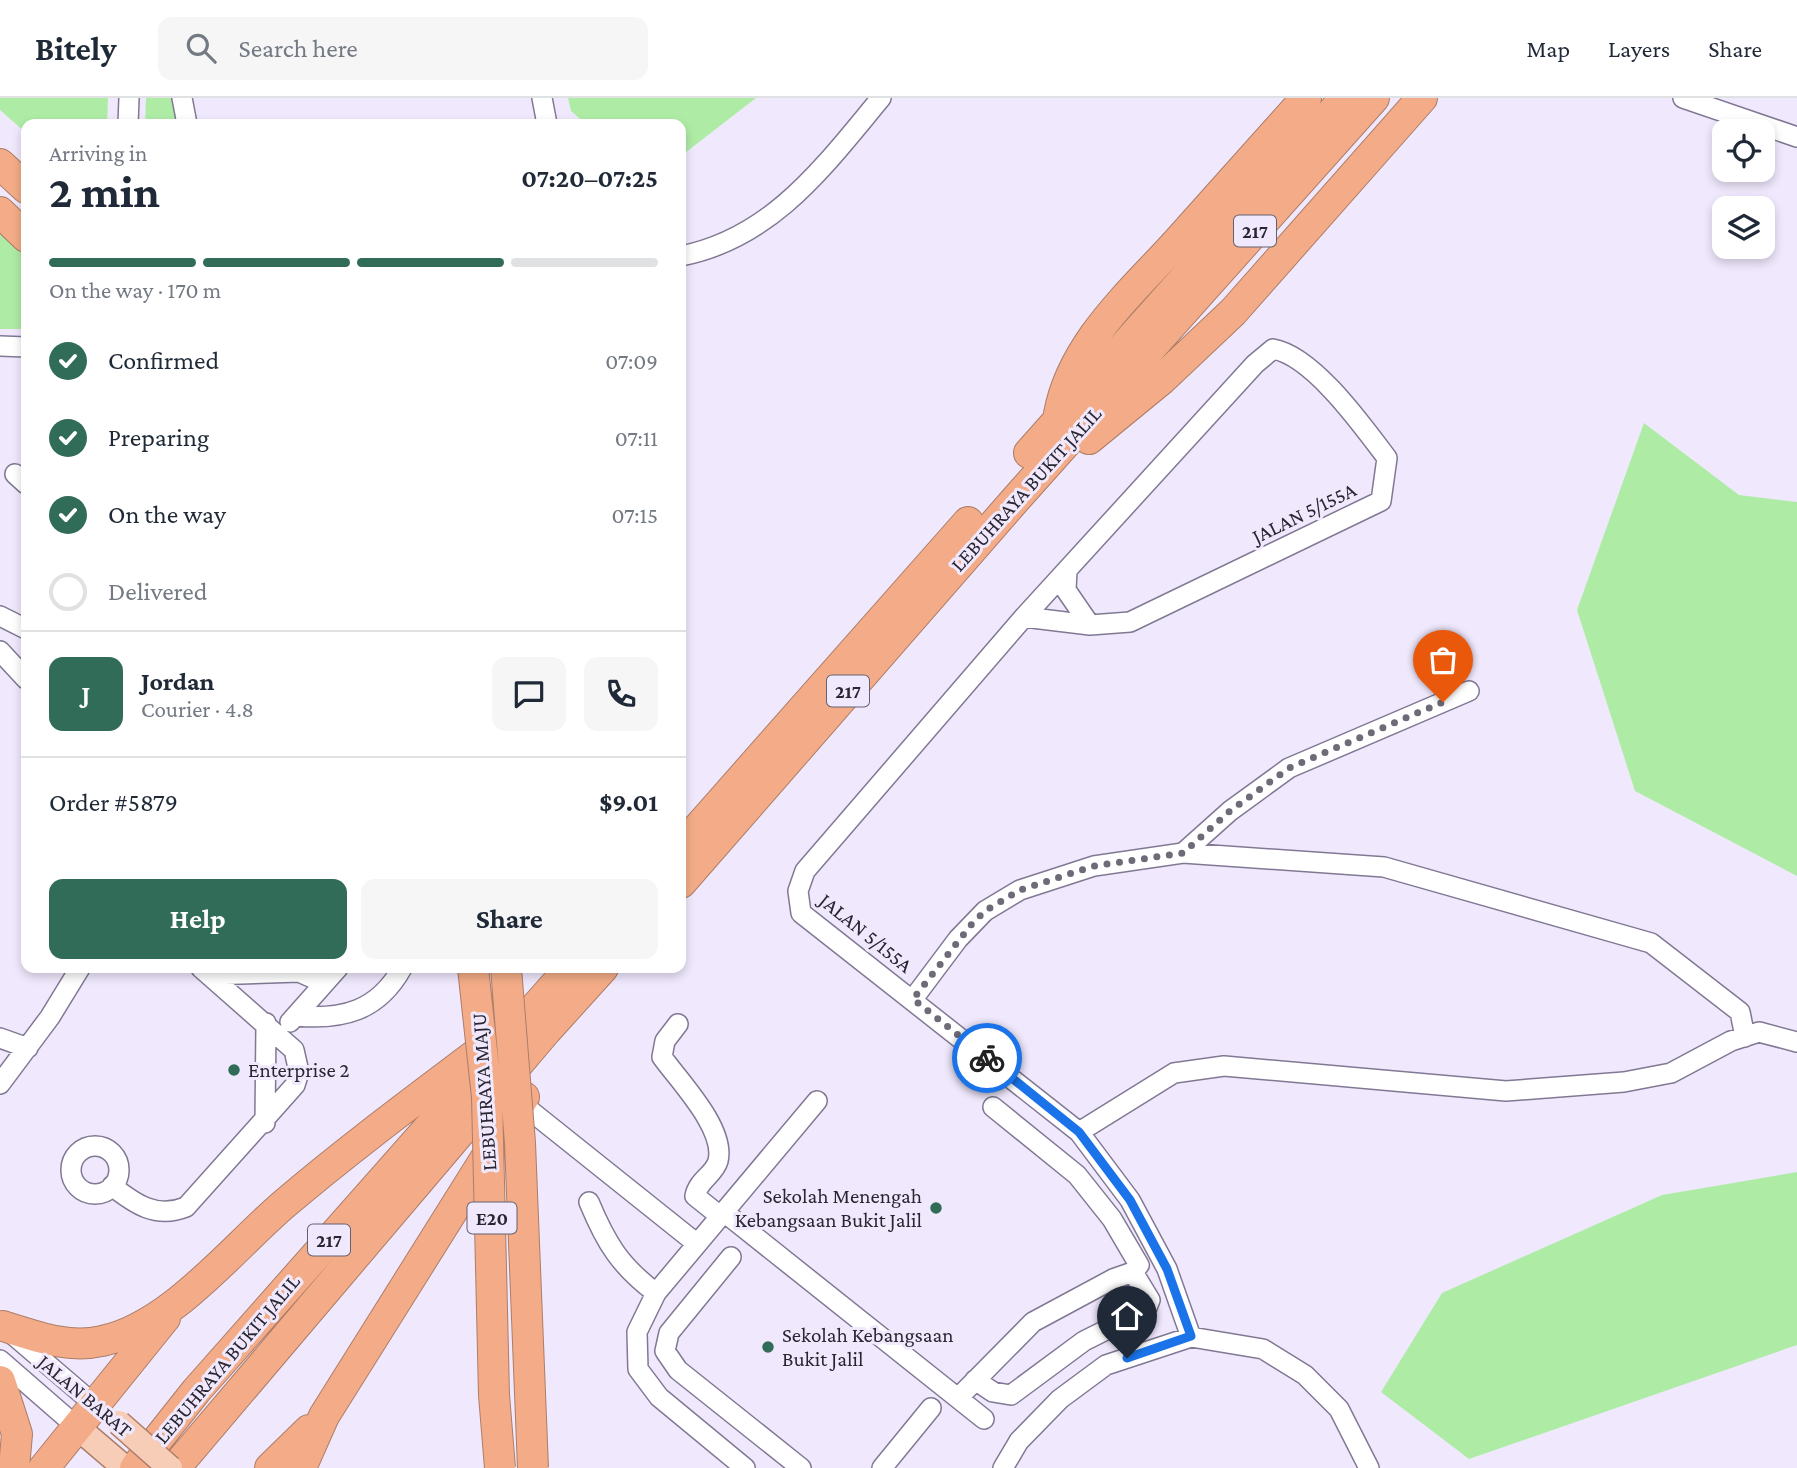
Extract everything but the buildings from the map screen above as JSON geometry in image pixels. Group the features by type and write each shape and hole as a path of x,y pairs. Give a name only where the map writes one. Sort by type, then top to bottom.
{"highway":[{"path":"1057,421 1063,390 1083,349 1121,302 1306,98"},
{"name":"LEBUHRAYA BUKIT JALIL","path":"686,877 1016,499 1345,98"},
{"name":"LEBUHRAYA BUKIT JALIL","path":"686,841 1057,421 1129,358 1374,98"},
{"path":"1016,499 1161,380 1233,312 1422,98"},
{"path":"0,164 21,183"},
{"path":"0,212 21,232"},
{"name":"LEBUHRAYA MAJU","path":"474,973 488,1097 494,1395 500,1468"},
{"name":"LEBUHRAYA MAJU","path":"506,973 520,1143 533,1468"},
{"name":"LEBUHRAYA BUKIT JALIL","path":"173,1468 536,1023 567,973"},
{"name":"LEBUHRAYA BUKIT JALIL","path":"135,1468 197,1391 536,1023 597,973"},
{"path":"300,1468 324,1416 522,1104 536,1023"},
{"path":"2,1325 48,1339 80,1344 102,1341 147,1324 182,1297 284,1205 536,1023"},
{"path":"44,1468 89,1425 182,1297"},
{"path":"0,1381 17,1434 14,1468"},
{"path":"270,1468 324,1416"}],"main road":[{"name":"JALAN BARAT","path":"89,1425 118,1423 173,1468"},
{"name":"JALAN BARAT","path":"89,1425 125,1468"}],"street":[{"path":"128,119 129,98"},
{"path":"182,98 186,119"},
{"path":"542,98 546,119"},
{"path":"686,254 750,229 783,207 810,183 881,98"},
{"path":"1683,98 1797,136"},
{"path":"0,346 21,347"},
{"name":"JALAN 5/155A","path":"1024,617 1090,625 1130,622 1381,501 1387,458 1346,405 1288,352 1273,349 1024,617 805,871 798,891 801,913 1079,1132 1130,1200 1167,1269 1191,1336"},
{"path":"1068,570 1066,590 1090,625"},
{"path":"0,616 21,626"},
{"path":"0,651 21,674"},
{"path":"1183,853 1230,811 1289,768 1469,691"},
{"path":"913,999 958,939 976,920 1020,890 1094,866 1183,853 1384,867 1651,943 1699,977 1740,1012 1745,1037"},
{"path":"0,1084 28,1048 77,973"},
{"path":"112,1186 129,1199 153,1210 174,1212 186,1207 289,1095 299,1072 294,1049 207,973"},
{"path":"301,973 324,983"},
{"path":"273,1029 296,1016 333,973"},
{"path":"296,1016 337,1017 363,1009 386,992 399,973"},
{"path":"678,1024 665,1041 662,1058 719,1138 718,1163 697,1185 695,1196 722,1214 985,1419"},
{"path":"265,1123 273,1029"},
{"path":"1079,1132 1174,1073 1224,1066 1506,1091 1624,1082 1671,1073 1759,1032 1797,1042"},
{"path":"0,1038 28,1048"},
{"path":"745,1468 659,1397 638,1369 637,1332 656,1293 817,1101"},
{"path":"522,1104 696,1243"},
{"path":"958,1398 1033,1322 1113,1279 1133,1272 1139,1265 1112,1219 1077,1175 993,1107"},
{"path":"589,1202 599,1226 628,1272 656,1293"},
{"path":"731,1258 669,1333 665,1351 678,1370 801,1468"},
{"path":"975,1380 993,1392 1011,1395 1084,1341 1146,1310 1150,1300 1133,1272"},
{"name":"JALAN BARAT","path":"2,1325 89,1425"},
{"path":"1003,1468 1019,1441 1060,1399 1106,1365 1191,1336 1263,1349 1305,1375 1339,1409 1368,1468"},
{"name":"JALAN BARAT","path":"0,1360 89,1425"},
{"path":"882,1468 931,1408"}],"green space":[{"path":"0,98 108,98 107,119 21,119 21,129 0,110"},
{"path":"146,98 179,98 177,119 145,119"},
{"path":"568,98 756,98 686,152 686,119 580,119 571,111"},
{"path":"0,230 21,251 21,329 0,329"},
{"path":"1644,423 1739,495 1797,502 1797,876 1635,791 1577,610"},
{"path":"1797,1172 1797,1345 1469,1459 1381,1392 1442,1293 1662,1195"}],"way so far":[{"path":"987,1058 913,999 958,939 985,911 1020,890 1094,866 1183,853 1230,811 1289,768 1443,702"}],"place":[{"name":"Enterprise 2","path":"234,1070"},
{"name":"Sekolah Menengah Kebangsaan Bukit Jalil","path":"936,1208"},
{"name":"Sekolah Kebangsaan Bukit Jalil","path":"768,1347"}],"route":[{"path":"987,1058 1079,1132 1130,1200 1167,1269 1191,1336 1127,1358"}]}
